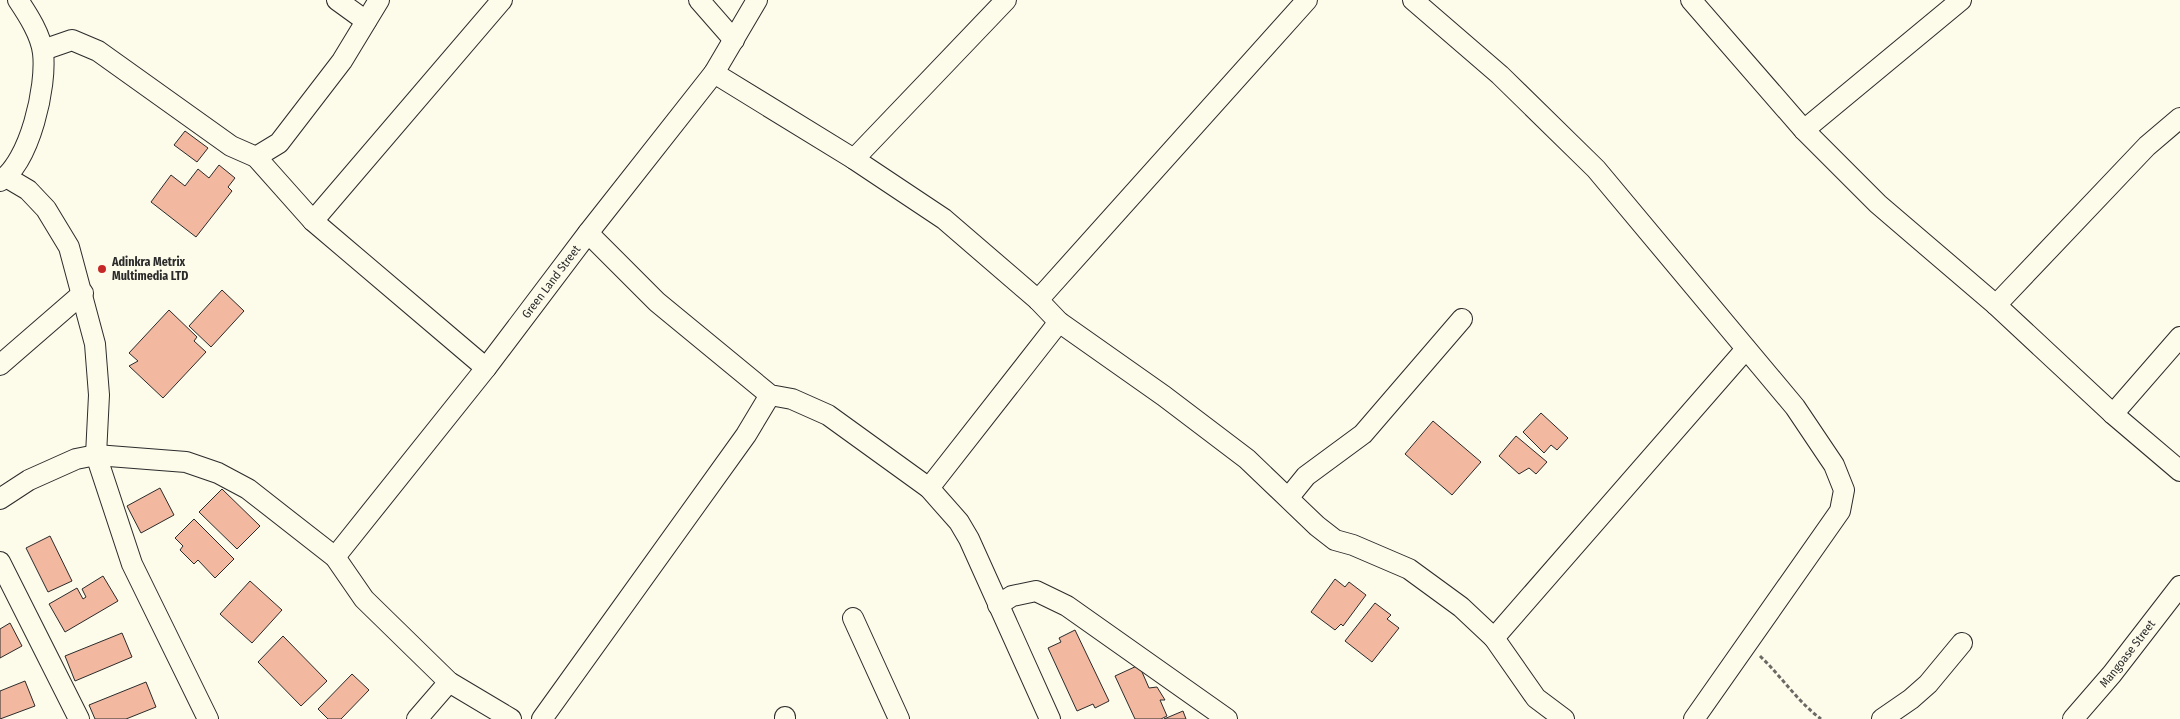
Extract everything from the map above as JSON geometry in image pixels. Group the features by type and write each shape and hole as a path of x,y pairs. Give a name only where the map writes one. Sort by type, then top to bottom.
{"street":[{"path":"18,0 28,15 42,50 44,72 36,111 16,166 3,179 28,190 46,209 69,247 83,293 94,344 99,395 96,455 132,564 208,719"},
{"path":"337,0 366,21"},
{"path":"256,158 279,143 342,61 379,0"},
{"path":"313,221 502,0"},
{"path":"699,0 734,40"},
{"name":"Green Land Street","path":"335,557 486,368 588,233 714,73 757,0"},
{"path":"854,159 1006,0"},
{"path":"1038,300 1307,0"},
{"path":"1413,0 1500,76 1596,169 1800,414 1834,465 1844,490 1840,511 1694,719"},
{"path":"1691,0 1804,130 1878,204 1996,305 2113,414 2180,471"},
{"path":"1804,130 1961,0"},
{"path":"42,50 72,40 98,51 231,146 256,158 313,221 486,368"},
{"path":"714,73 854,159 944,219 1038,300 1059,322 1224,442 1289,498 1316,526 1335,540 1353,545 1409,569 1461,607 1494,638 1536,698 1564,719"},
{"path":"1996,305 2147,146 2180,118"},
{"path":"588,233 656,302 770,395 792,399 828,415 929,488 959,522 1050,719"},
{"path":"0,366 83,293"},
{"path":"1289,498 1306,476 1363,434 1462,319"},
{"path":"929,488 1059,322"},
{"path":"2113,414 2180,337"},
{"path":"1494,638 1746,349"},
{"path":"542,719 746,435 770,395"},
{"path":"0,499 28,480 76,459 96,455 186,462 218,473 248,489 335,557 364,599 449,682 511,719"},
{"path":"0,562 79,719"},
{"name":"Mangoase Street","path":"2073,719 2112,674 2180,586"},
{"path":"998,605 1012,596 1036,591 1067,606 1227,719"},
{"path":"853,618 899,719"},
{"path":"1882,719 1911,699 1928,684 1962,644"},
{"path":"417,719 449,682"},
{"path":"1193,694 1204,719"}],"path":[{"path":"1747,644 1774,670 1794,695 1821,719"}],"building":[{"path":"185,131 208,148 197,162 174,145"},
{"path":"219,165 235,178 228,187 232,191 196,237 151,202 171,175 185,186 198,169 209,178"},
{"path":"222,290 244,311 211,347 189,326"},
{"path":"169,310 197,337 194,341 206,352 163,398 129,366 138,361 129,353"},
{"path":"1541,413 1568,438 1557,450 1551,445 1544,453 1523,432"},
{"path":"1433,421 1481,462 1452,495 1405,454"},
{"path":"1516,436 1547,462 1536,474 1529,468 1519,474 1499,456"},
{"path":"160,488 174,515 141,533 127,506"},
{"path":"222,489 260,526 237,549 199,512"},
{"path":"194,519 234,559 215,578 198,560 194,564 180,550 183,546 175,538"},
{"path":"50,536 72,581 48,592 26,548"},
{"path":"103,576 118,601 65,632 49,604 77,588 83,599 86,597 82,589"},
{"path":"1335,579 1345,587 1349,582 1366,595 1343,626 1341,624 1335,630 1311,612"},
{"path":"250,581 282,610 252,643 220,614"},
{"path":"1375,603 1391,615 1387,619 1399,628 1372,662 1345,641"},
{"path":"10,623 22,646 0,658 0,629"},
{"path":"1075,630 1109,701 1095,708 1093,704 1077,711 1048,648 1061,642 1059,638"},
{"path":"122,633 132,657 75,681 65,656"},
{"path":"283,636 327,681 301,706 258,662"},
{"path":"1139,665 1149,688 1157,687 1165,700 1160,700 1167,716 1161,719 1135,719 1115,676"},
{"path":"352,674 369,690 341,719 328,719 318,709"},
{"path":"25,681 35,706 0,719 0,691"},
{"path":"146,682 156,707 126,719 95,719 89,705"},
{"path":"1183,711 1186,719 1164,719"}],"place":[{"name":"Adinkra Metrix Multimedia LTD","path":"102,269"}]}
